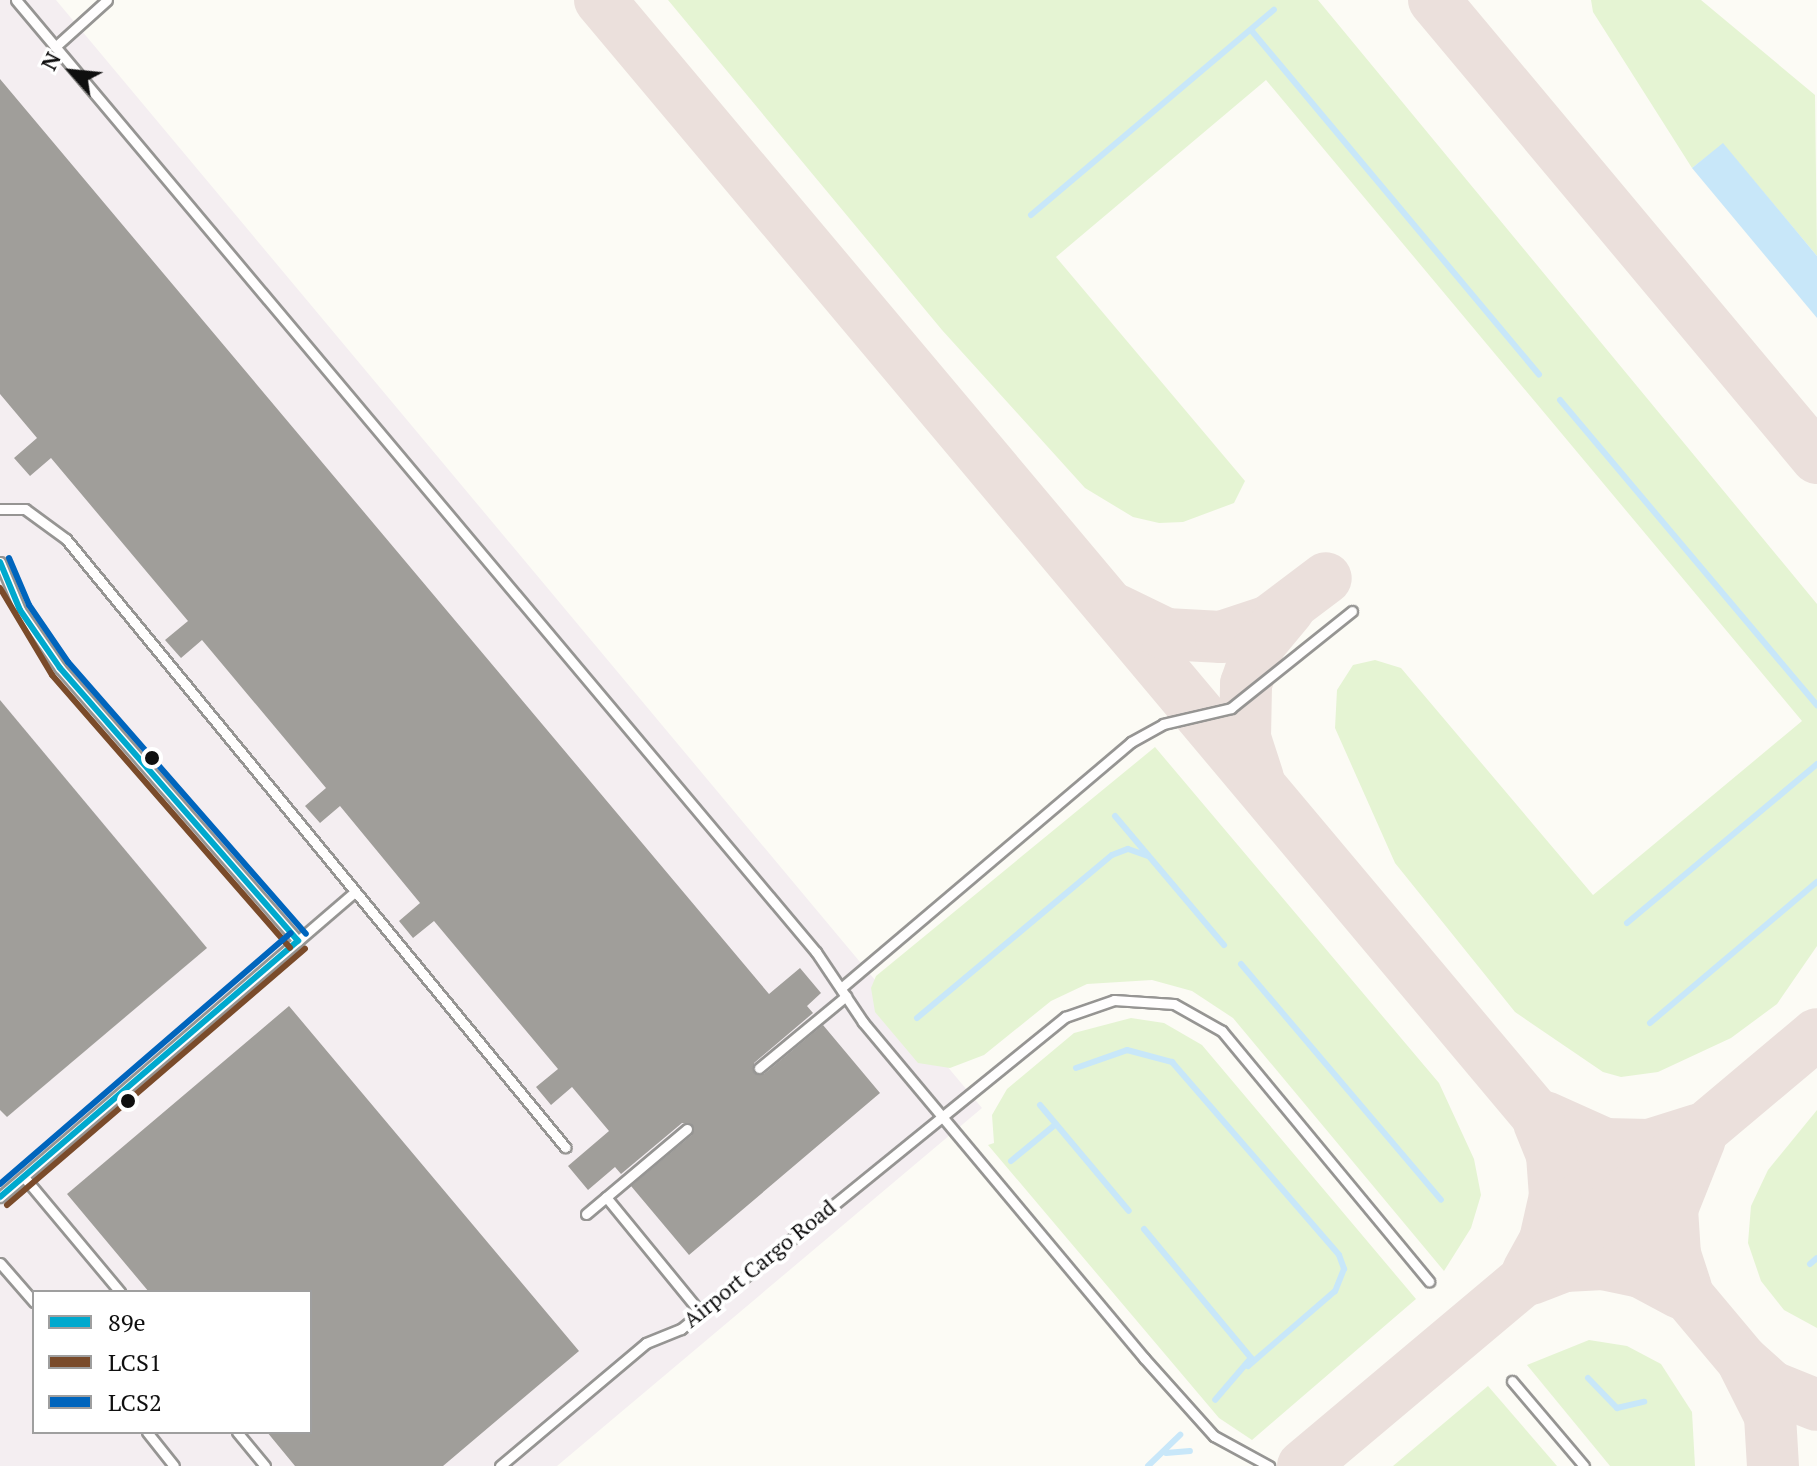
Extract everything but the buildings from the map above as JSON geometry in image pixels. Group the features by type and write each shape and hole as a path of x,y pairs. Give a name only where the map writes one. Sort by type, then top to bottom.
{"lane":[{"path":"16,0 1201,1423 1269,1466"},
{"path":"55,47 107,0"},
{"path":"0,509 25,509 66,539 565,1147"},
{"path":"0,562 20,610 60,668 298,941"},
{"path":"759,1068 1131,742 1163,724 1231,708 1352,611"},
{"path":"0,1197 355,892"},
{"name":"Airport Cargo Road","path":"500,1466 646,1343 700,1312 941,1114 1065,1017 1114,1000 1174,1004 1208,1020 1232,1041 1429,1281"},
{"path":"586,1214 687,1129"},
{"path":"24,1177 118,1290"},
{"path":"606,1197 700,1312"},
{"path":"0,1263 32,1300"},
{"path":"1512,1381 1584,1466"},
{"path":"149,1434 174,1466"},
{"path":"239,1434 265,1466"}],"shaded area":[{"path":"0,0 56,0 982,1108 557,1466 0,1466"}],"green space":[{"path":"668,0 1318,0 1817,604 1817,946 1777,1004 1731,1038 1658,1072 1621,1077 1603,1072 1515,1012 1395,863 1335,728 1337,690 1353,665 1375,660 1401,668 1593,895 1802,721 1266,80 1056,257 1245,481 1234,503 1183,522 1159,523 1133,517 1085,488 942,330"},
{"path":"1591,0 1701,0 1815,95 1817,256 1723,144 1692,168 1593,12"},
{"path":"1155,747 1439,1083 1474,1159 1481,1195 1471,1228 1444,1271 1233,1018 1192,991 1152,980 1087,984 1051,1001 984,1055 950,1068 918,1063 875,1012 871,988 876,976"},
{"path":"1131,1018 1164,1023 1202,1045 1416,1299 1252,1440 1219,1418 988,1145 994,1143 992,1115 1007,1089 1074,1033"},
{"path":"1817,1110 1817,1328 1784,1310 1761,1281 1748,1243 1751,1206 1768,1170"},
{"path":"1589,1340 1627,1346 1661,1364 1692,1412 1695,1466 1610,1466 1527,1365"},
{"path":"1488,1386 1557,1466 1393,1466"}],"water":[{"path":"1723,143 1817,256 1817,318 1692,168"}],"waterway":[{"path":"1031,215 1274,10"},
{"path":"1251,30 1539,375"},
{"path":"1560,400 1817,705"},
{"path":"1627,923 1817,764"},
{"path":"1115,816 1224,945"},
{"path":"917,1018 1112,855 1128,849 1148,856"},
{"path":"1650,1023 1817,882"},
{"path":"1241,964 1441,1200"},
{"path":"1076,1068 1127,1050 1172,1062 1339,1255 1344,1269 1335,1291 1248,1366"},
{"path":"1040,1105 1129,1211"},
{"path":"1011,1161 1056,1124"},
{"path":"1144,1229 1251,1358 1215,1400"},
{"path":"1810,1264 1817,1258"},
{"path":"1588,1378 1617,1408 1644,1402"},
{"path":"1148,1466 1180,1435"},
{"path":"1166,1453 1190,1451"}],"taxiway":[{"path":"600,0 1743,1361 1772,1387 1817,1405"},
{"path":"1434,0 1817,458"},
{"path":"1117,610 1166,634 1221,637 1269,621 1326,578"},
{"path":"1258,778 1245,738 1246,684 1260,644 1289,609"},
{"path":"1303,1466 1817,1034"},
{"path":"1545,1117 1605,1144 1649,1145 1697,1130"},
{"path":"1528,1271 1545,1240 1555,1196 1552,1155 1539,1122"},
{"path":"1686,1288 1675,1255 1672,1209 1700,1139"},
{"path":"1531,1279 1565,1266 1603,1264 1641,1272 1680,1293"},
{"path":"1744,1364 1770,1416 1773,1466"}],"transit line":[{"name":"LCS2","path":"9,558 29,605 68,662 306,934"},
{"name":"89e","path":"0,562 20,610 60,668 298,941"},
{"name":"LCS1","path":"0,588 52,675 290,948"},
{"name":"LCS2","path":"0,1184 291,933"},
{"name":"89e","path":"0,1197 298,941"},
{"name":"LCS1","path":"7,1205 305,949"}]}
